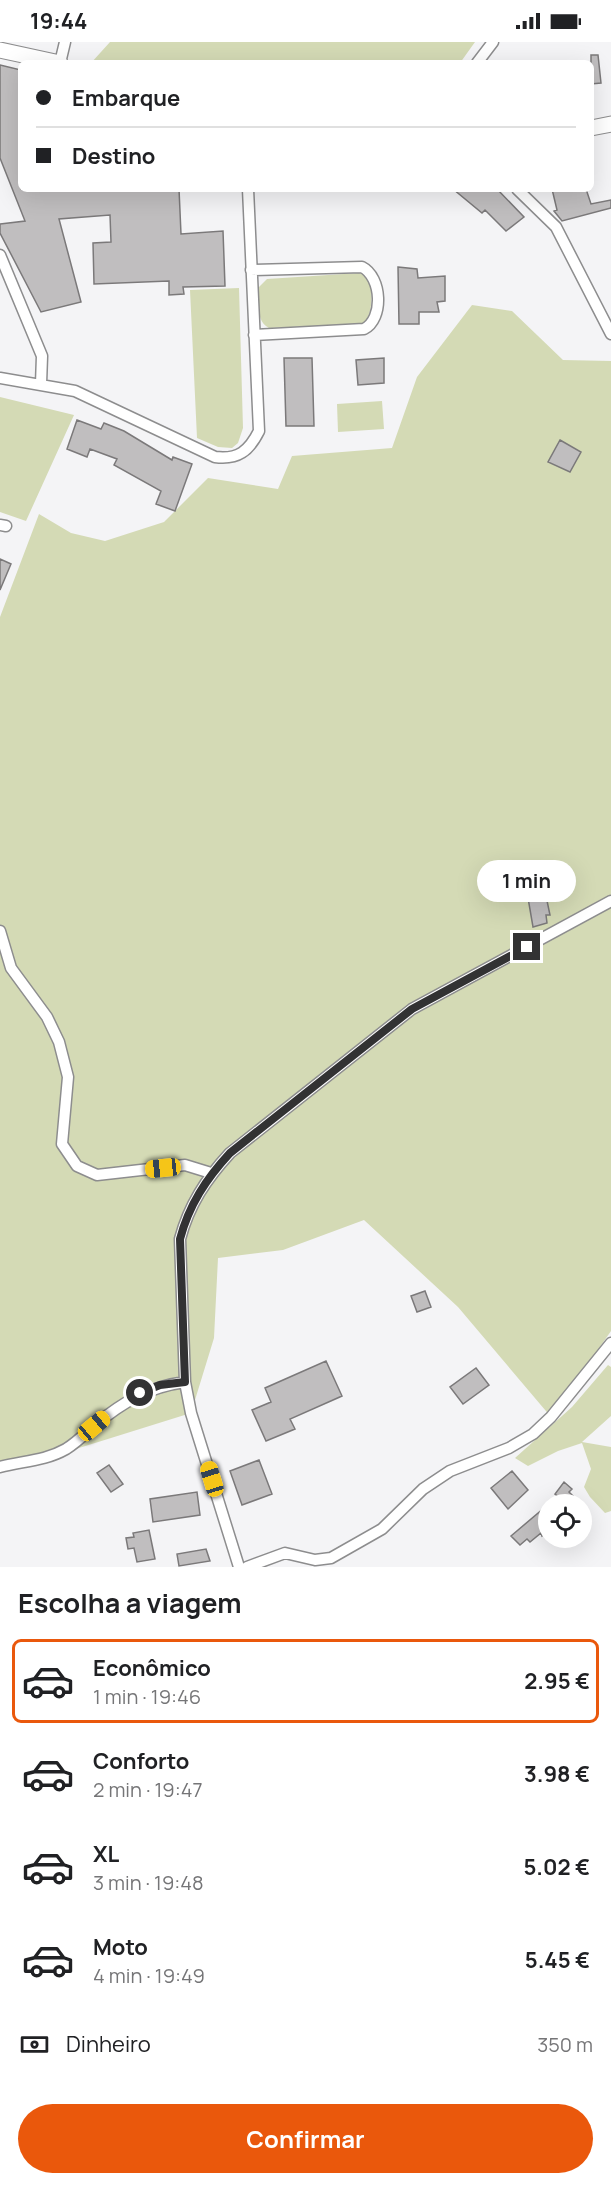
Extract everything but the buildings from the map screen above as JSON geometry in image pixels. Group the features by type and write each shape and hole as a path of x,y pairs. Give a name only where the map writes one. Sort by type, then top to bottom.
{"street":[{"path":"61,60 65,42"},
{"path":"479,60 493,42"},
{"path":"0,50 46,60"},
{"path":"594,127 611,124"},
{"path":"0,378 75,391 215,457 228,459 248,451 259,431 248,192"},
{"path":"521,192 556,227 610,329"},
{"path":"527,192 534,203"},
{"path":"0,255 42,356 41,384"},
{"path":"251,270 362,267 370,271 375,280 377,317 372,325 364,329 254,335"},
{"path":"240,1567 191,1413 185,1382 180,1239 190,1207 211,1173 230,1153 412,1009 611,901"},
{"path":"0,931 11,968 47,1017 59,1042 68,1077 62,1144 77,1166 97,1175 184,1166 211,1173"},
{"path":"247,1567 285,1553 315,1560 331,1558 382,1529 423,1489 450,1471 509,1448 533,1434 551,1417 611,1343"},
{"path":"0,1467 47,1458 68,1448 108,1415 140,1393 160,1385 185,1382"}],"green space":[{"path":"110,42 475,42 462,60 94,60"},
{"path":"359,273 367,275 372,294 371,307 364,324 269,328 262,321 259,310 259,287 267,279"},
{"path":"239,288 243,428 238,443 232,448 218,447 197,438 190,290"},
{"path":"472,305 512,311 563,360 611,361 611,1331 551,1417 458,1307 364,1220 283,1250 218,1258 214,1338 191,1413 47,1458 0,1468 0,617 39,514 71,533 105,541 164,522 208,478 278,489 292,456 392,448 417,377"},
{"path":"0,397 74,415 26,521 0,512"},
{"path":"382,401 384,429 338,432 337,404"},
{"path":"608,1365 611,1367 611,1416 582,1442 611,1447 611,1511 605,1513 592,1499 592,1494 588,1494 584,1487 591,1469 582,1443 558,1451 528,1466 515,1458 572,1407"}],"route":[{"path":"140,1393 160,1385 185,1382 180,1239 195,1197 211,1173 230,1153 412,1009 527,947"}]}
